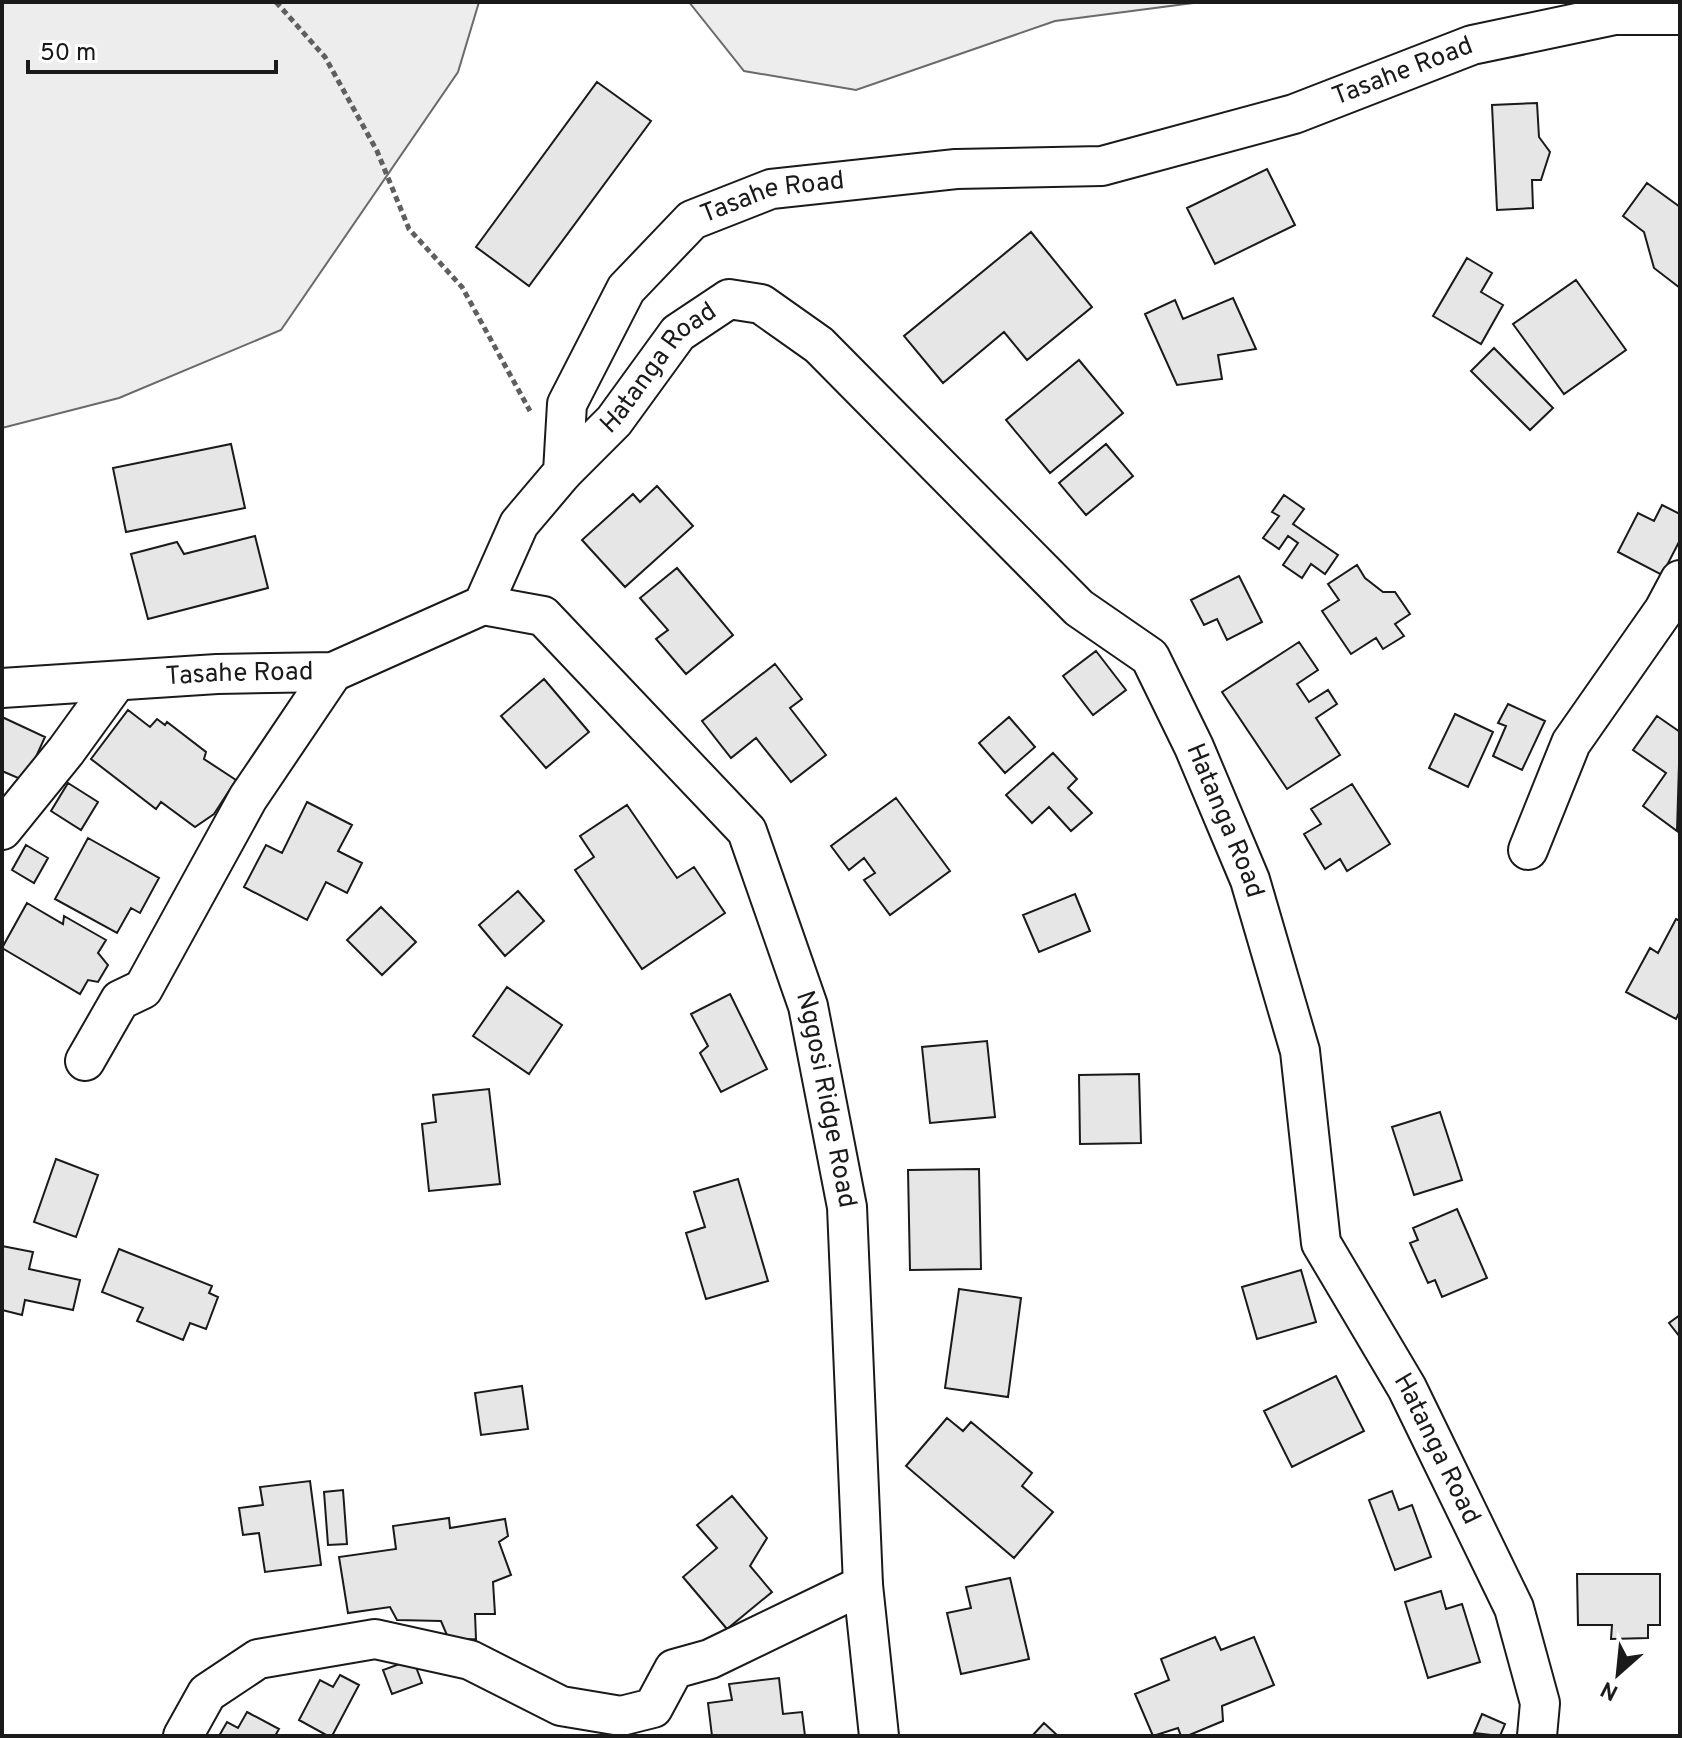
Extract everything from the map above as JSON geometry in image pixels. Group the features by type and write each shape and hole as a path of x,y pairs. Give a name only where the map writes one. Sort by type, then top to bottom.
{"street":[{"name":"Tasahe Road","path":"563,472 567,404 626,289 692,220 771,189 956,169 1102,166 1294,114 1472,45 1615,15 1680,15"},
{"name":"Hatanga Road","path":"563,472 614,421 678,333 729,299 761,304 819,345 1079,608 1150,657 1194,747 1250,880 1296,1036 1321,1243 1407,1388 1514,1608 1540,1703 1537,1736"},
{"path":"483,605 519,524 563,472"},
{"path":"1528,850 1571,743 1664,610 1680,580"},
{"name":"Tasahe Road","path":"2,688 217,674 333,672 483,605"},
{"name":"Nggosi Ridge Road","path":"483,605 543,616 747,831 808,1006 847,1207 863,1585 879,1736"},
{"path":"85,1061 120,1000 143,989 248,798 333,672"},
{"path":"2,830 116,682"},
{"path":"183,1736 207,1693 258,1659 375,1639 470,1660 561,1706 621,1716 653,1708 674,1669 710,1659 863,1585"}],"path":[{"path":"276,2 325,57 377,151 409,229 462,287 535,420"}],"shaded area":[{"path":"2,2 479,2 458,72 281,330 119,398 2,428"},
{"path":"689,2 1201,2 1055,21 856,90 744,71"}],"building":[{"path":"597,82 651,121 529,286 476,247"},
{"path":"1537,103 1539,137 1550,152 1541,180 1532,180 1533,208 1497,210 1492,105"},
{"path":"1267,169 1295,225 1215,264 1187,208"},
{"path":"1647,183 1680,207 1680,288 1654,268 1644,232 1623,216"},
{"path":"1031,232 1092,307 1027,360 1004,332 943,383 904,336"},
{"path":"1467,258 1492,273 1481,292 1503,305 1481,344 1433,316"},
{"path":"1576,280 1626,350 1564,394 1513,324"},
{"path":"1233,298 1256,349 1218,355 1222,379 1177,385 1145,314 1175,300 1183,319"},
{"path":"1494,348 1553,408 1530,430 1471,371"},
{"path":"1079,360 1123,413 1050,473 1006,420"},
{"path":"231,444 245,508 126,532 113,468"},
{"path":"1106,444 1133,476 1086,515 1059,483"},
{"path":"657,486 693,526 625,587 582,540 633,494 640,502"},
{"path":"1284,495 1304,509 1293,524 1338,555 1325,574 1311,564 1302,578 1283,565 1298,543 1288,536 1279,549 1263,538 1279,516 1272,512"},
{"path":"1662,505 1680,514 1680,540 1662,575 1618,552 1638,513 1654,521"},
{"path":"255,536 268,588 148,619 131,554 177,542 184,554"},
{"path":"1357,565 1365,578 1383,592 1395,592 1410,614 1395,624 1404,636 1383,649 1376,638 1351,654 1322,611 1339,600 1328,584"},
{"path":"677,568 733,635 686,674 656,639 668,630 640,598"},
{"path":"1239,576 1262,622 1227,640 1217,619 1204,625 1191,600"},
{"path":"1299,642 1318,670 1297,684 1309,702 1328,690 1337,704 1316,718 1340,755 1287,789 1222,692"},
{"path":"1096,651 1126,690 1093,715 1063,676"},
{"path":"775,664 802,699 790,708 826,755 791,782 756,738 731,758 702,721"},
{"path":"544,679 589,732 546,768 501,716"},
{"path":"1508,704 1545,721 1522,770 1493,756 1506,726 1498,723"},
{"path":"128,710 150,727 157,719 165,725 167,722 206,752 204,759 236,780 214,814 195,827 161,802 156,809 91,759"},
{"path":"1455,714 1493,732 1468,787 1429,768"},
{"path":"1657,716 1680,732 1677,831 1643,806 1666,773 1633,750"},
{"path":"2,717 45,737 25,781 2,771"},
{"path":"1009,717 1035,747 1005,773 979,743"},
{"path":"1053,753 1077,779 1068,788 1092,813 1071,831 1049,807 1032,823 1006,795"},
{"path":"68,783 98,802 81,830 51,811"},
{"path":"1352,784 1390,844 1347,871 1340,859 1325,869 1304,834 1321,824 1311,809"},
{"path":"896,798 950,871 890,915 864,880 875,873 864,858 849,870 831,846"},
{"path":"307,802 352,825 338,851 362,863 347,893 326,882 307,920 244,887 266,845 282,853"},
{"path":"627,805 677,878 694,867 725,913 642,969 575,870 594,857 580,836"},
{"path":"88,838 159,878 140,913 131,908 117,933 55,899"},
{"path":"26,845 48,858 34,883 12,870"},
{"path":"518,891 544,921 505,956 479,925"},
{"path":"1075,894 1090,931 1039,952 1023,915"},
{"path":"27,903 63,924 64,916 106,940 98,953 108,965 98,982 88,980 80,994 2,948"},
{"path":"381,907 416,942 382,975 347,940"},
{"path":"1676,919 1680,921 1680,1011 1676,1019 1626,992 1650,948 1658,953"},
{"path":"507,987 562,1025 529,1074 473,1036"},
{"path":"730,994 767,1069 721,1092 700,1053 708,1046 691,1014"},
{"path":"987,1041 995,1117 930,1123 922,1047"},
{"path":"1139,1074 1141,1143 1080,1144 1079,1075"},
{"path":"489,1089 500,1184 429,1191 422,1124 436,1122 433,1095"},
{"path":"1440,1112 1462,1180 1414,1195 1392,1127"},
{"path":"56,1159 98,1175 76,1237 34,1222"},
{"path":"979,1169 981,1269 910,1270 908,1170"},
{"path":"738,1179 768,1281 706,1299 686,1233 705,1227 694,1192"},
{"path":"1457,1209 1487,1278 1442,1297 1435,1280 1428,1283 1410,1243 1418,1240 1413,1228"},
{"path":"2,1246 33,1252 29,1269 80,1280 73,1310 25,1300 22,1315 2,1310"},
{"path":"119,1249 212,1286 209,1293 218,1297 206,1329 190,1323 183,1340 137,1321 143,1308 102,1292"},
{"path":"1301,1270 1316,1322 1257,1339 1242,1287"},
{"path":"959,1289 1021,1298 1008,1397 945,1388"},
{"path":"1680,1315 1680,1337 1669,1323"},
{"path":"1336,1376 1364,1431 1292,1467 1264,1411"},
{"path":"522,1386 528,1429 481,1435 475,1393"},
{"path":"947,1418 963,1431 971,1422 1032,1473 1022,1486 1053,1512 1014,1558 906,1466"},
{"path":"310,1481 321,1565 265,1572 259,1533 243,1535 239,1508 263,1505 260,1487"},
{"path":"343,1490 347,1544 328,1545 324,1492"},
{"path":"1392,1491 1399,1510 1412,1505 1431,1557 1395,1570 1369,1500"},
{"path":"732,1496 767,1538 750,1566 772,1592 727,1629 683,1577 717,1548 697,1525"},
{"path":"449,1518 450,1528 505,1519 508,1536 499,1542 511,1575 493,1582 495,1614 475,1614 476,1639 449,1640 441,1621 397,1620 390,1607 348,1613 339,1557 396,1549 393,1526"},
{"path":"1577,1574 1660,1574 1660,1625 1648,1625 1648,1638 1611,1639 1612,1625 1578,1625"},
{"path":"1010,1578 1029,1659 961,1674 947,1613 971,1608 966,1587"},
{"path":"1441,1591 1446,1609 1462,1604 1480,1662 1428,1678 1405,1602"},
{"path":"1215,1637 1221,1650 1254,1637 1274,1685 1222,1706 1223,1721 1187,1736 1181,1736 1178,1728 1153,1736 1135,1694 1169,1680 1161,1659"},
{"path":"413,1659 422,1683 392,1694 383,1670"},
{"path":"340,1675 359,1685 332,1736 328,1736 299,1720 320,1680 333,1687"},
{"path":"779,1678 783,1714 802,1712 805,1736 712,1736 708,1703 732,1700 729,1684"},
{"path":"247,1712 279,1729 275,1736 219,1736 227,1722 238,1728"},
{"path":"1482,1714 1505,1724 1500,1736 1474,1733"},
{"path":"1044,1723 1058,1736 1032,1736"}]}
